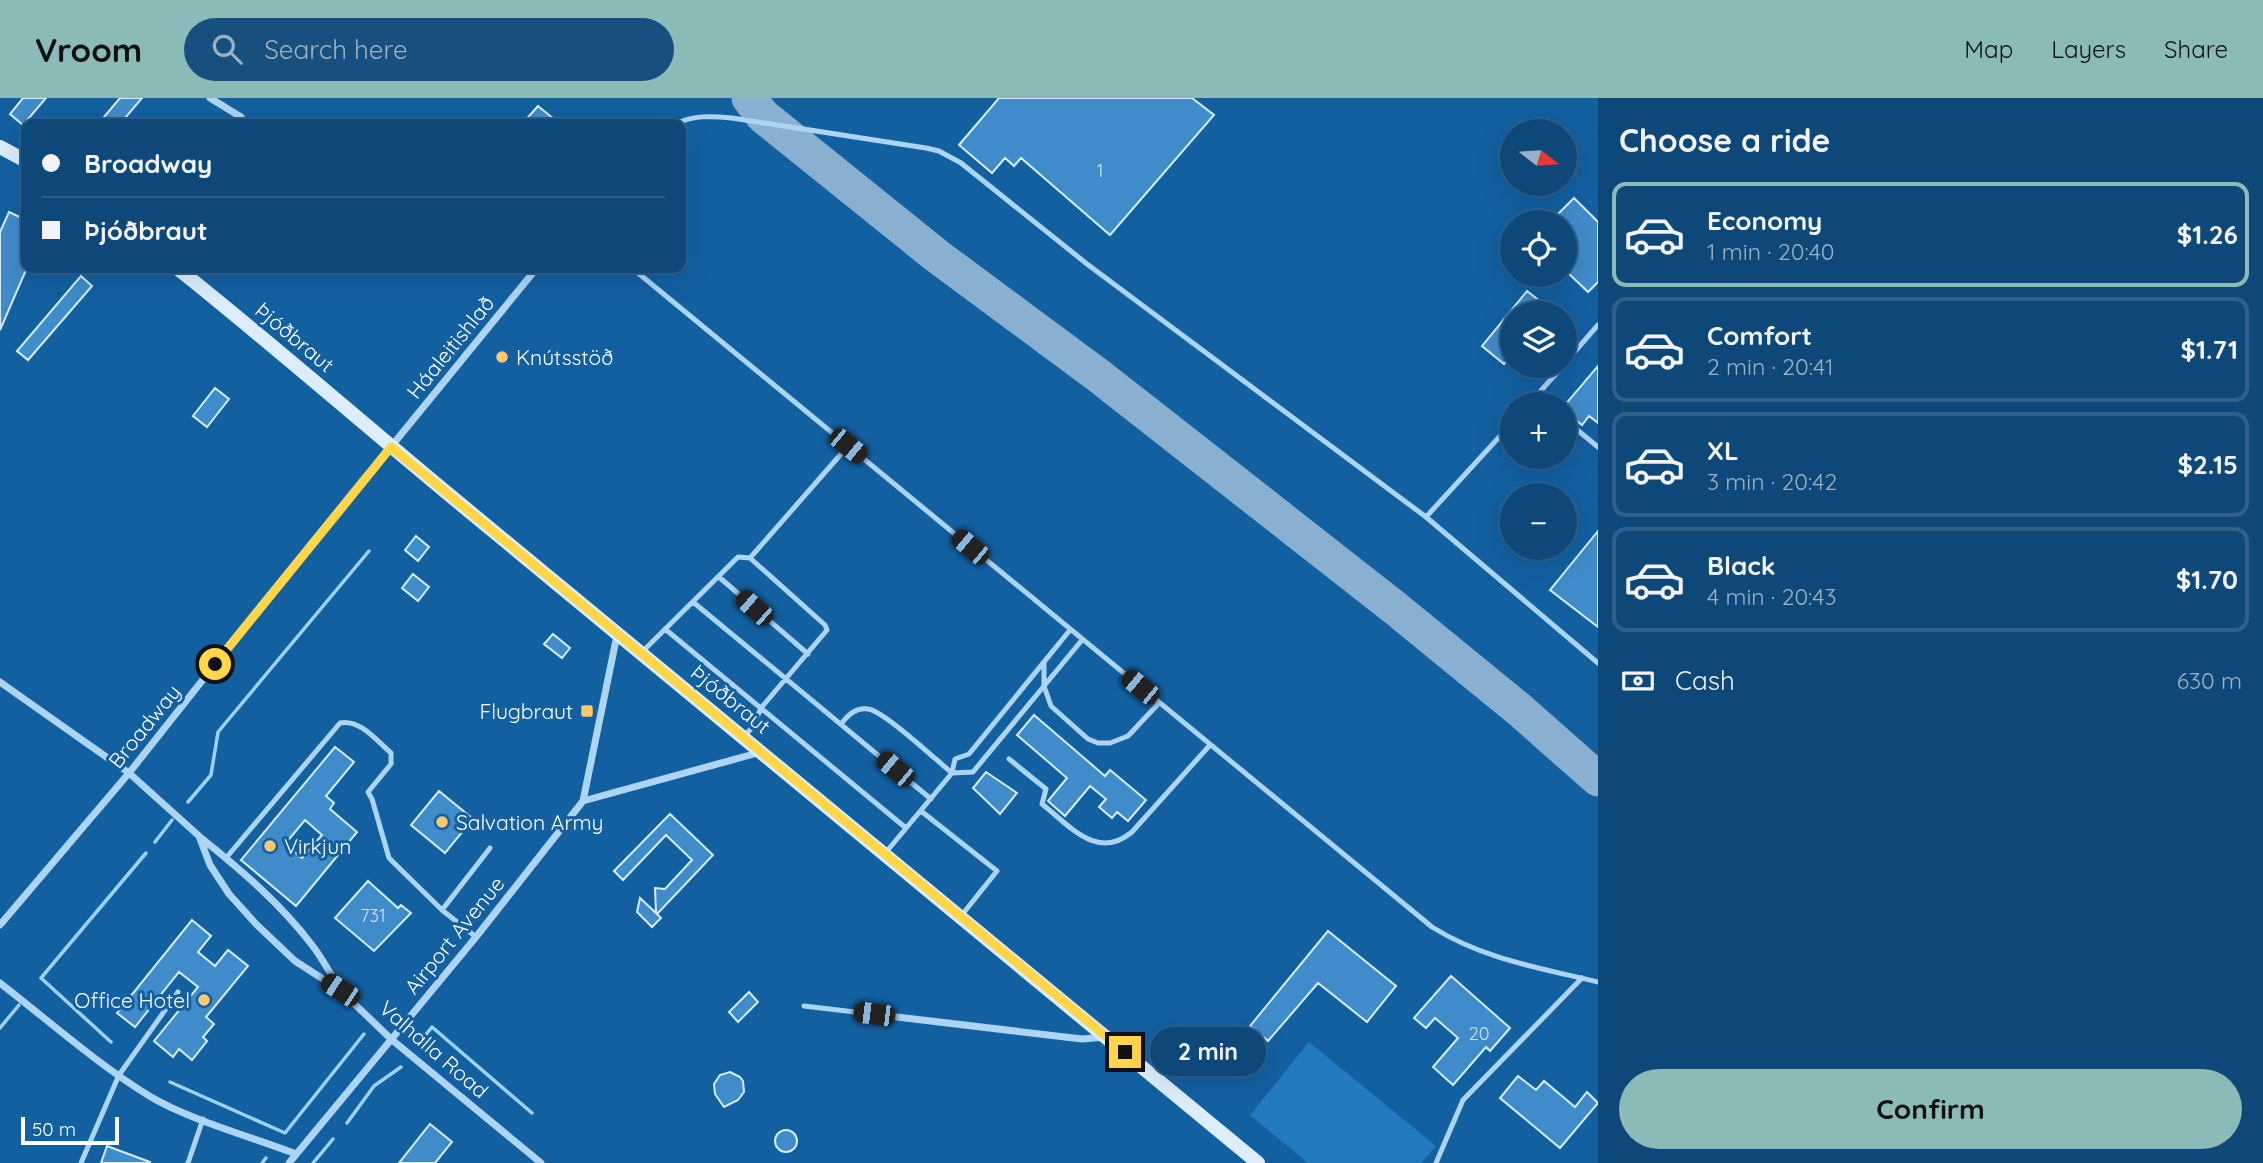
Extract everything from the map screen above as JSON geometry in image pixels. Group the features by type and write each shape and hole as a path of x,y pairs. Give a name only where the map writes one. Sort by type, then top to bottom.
{"street":[{"path":"210,98 240,117"},
{"path":"0,146 21,158"},
{"name":"Þjóðbraut","path":"183,273 1258,1163"},
{"name":"Háaleitishlað","path":"391,447 534,273"},
{"name":"Broadway","path":"0,925 129,773 391,447"},
{"name":"Airport Avenue","path":"289,1163 476,937 583,801 618,634"},
{"name":"Valhalla Road","path":"0,681 129,773 199,836 219,880 256,924 295,961 340,990 391,1039 541,1163"},
{"path":"583,801 762,752"},
{"path":"199,836 256,883 283,911 314,947 340,990"},
{"path":"0,983 119,1075 152,1097 296,1154"},
{"path":"897,1017 1082,1039 1106,1036"}],"lane":[{"path":"685,119 709,116 732,118 926,148 948,155 978,175 1087,264 1426,517 1598,663"},
{"path":"638,273 1432,927 1471,949 1497,958 1598,982"},
{"path":"1577,350 1597,327"},
{"path":"1540,392 1552,378"},
{"path":"1577,430 1598,447"},
{"path":"1426,517 1500,436"},
{"path":"750,558 848,446"},
{"path":"641,653 738,556 750,558 827,629 761,708 753,727 743,737"},
{"path":"719,577 808,654"},
{"path":"693,602 931,799"},
{"path":"665,629 906,828"},
{"path":"885,854 952,773 956,759 969,754 1070,630"},
{"path":"841,724 860,709 877,711 952,773 973,772 1082,640"},
{"path":"1044,663 1044,686 1051,706 1088,739 1098,743 1110,743 1128,736 1159,703"},
{"path":"226,858 340,723 350,721 391,753 391,764 368,792 389,858 442,911 476,937"},
{"path":"1009,759 1046,789 1042,804 1088,839 1106,845 1125,839 1210,745"},
{"path":"920,811 997,871 961,916"},
{"path":"442,911 490,848"},
{"path":"1436,1163 1462,1100 1582,978"},
{"path":"81,1163 119,1075 178,992"},
{"path":"804,1006 897,1017"},
{"path":"188,1163 203,1119"}],"shaded area":[{"path":"1309,1042 1436,1146 1421,1163 1308,1163 1250,1115"}],"building":[{"path":"23,98 46,98 28,119 21,119 21,123 10,114"},
{"path":"120,98 142,98 124,119 102,119"},
{"path":"999,98 1192,98 1214,115 1110,235 1021,158 1014,166 1005,158 992,173 959,145"},
{"path":"538,106 554,119 526,119"},
{"path":"1574,198 1598,222 1598,282 1588,292 1577,281 1577,210 1562,210"},
{"path":"9,212 21,218 21,273 25,273 0,330 0,232"},
{"path":"81,276 92,286 28,360 17,351"},
{"path":"1527,291 1540,301 1519,301"},
{"path":"1500,324 1500,361 1482,346"},
{"path":"1598,366 1598,423 1589,416 1582,425 1577,421 1576,392"},
{"path":"215,388 229,399 207,427 193,416"},
{"path":"1598,531 1598,627 1550,590"},
{"path":"416,536 429,547 418,561 405,550"},
{"path":"413,574 429,587 418,601 402,588"},
{"path":"553,634 570,648 562,658 544,644"},
{"path":"1034,715 1105,776 1110,770 1146,800 1128,821 1117,812 1112,818 1099,807 1106,799 1090,786 1065,816 1048,801 1067,778 1017,735"},
{"name":"Virkjun","path":"335,747 354,762 326,796 334,803 330,809 357,832 296,906 241,860","holes":["305,820 322,835 302,858 285,844"]},
{"path":"986,772 1017,793 1000,814 973,788"},
{"name":"Salvation Army","path":"439,791 473,819 445,853 411,825"},
{"path":"670,814 713,855 657,914 661,918 652,927 637,912 640,898 656,913 655,888 665,889 692,860 666,835 623,880 614,871"},
{"path":"368,881 398,908 401,905 411,913 374,951 335,918"},
{"name":"Office Hotel","path":"192,920 211,936 198,952 215,966 228,950 248,966 206,1017 214,1024 203,1037 207,1041 192,1060 179,1049 173,1057 154,1041 198,987 179,972 135,1027 117,1013"},
{"path":"1328,931 1396,986 1367,1022 1318,983 1268,1041 1250,1026"},
{"path":"1451,976 1510,1028 1490,1051 1486,1047 1453,1085 1433,1067 1458,1038 1435,1018 1426,1028 1414,1018"},
{"path":"749,992 758,1002 738,1022 729,1012"},
{"path":"730,1072 743,1081 744,1092 738,1100 724,1107 715,1094 714,1084 720,1075"},
{"path":"1518,1076 1536,1090 1544,1081 1575,1107 1587,1092 1598,1103 1560,1148 1500,1098"},
{"path":"430,1124 452,1142 435,1163 399,1163"},
{"path":"786,1130 794,1133 797,1141 794,1149 786,1152 778,1149 775,1141 778,1133"},
{"path":"107,1146 150,1162 150,1163 101,1163"}],"waterway":[{"path":"188,802 211,775 218,732 369,551"},
{"path":"155,842 172,820"},
{"path":"111,1042 41,978 146,853"},
{"path":"0,1028 19,1005"},
{"path":"424,1037 432,1027 532,1113"},
{"path":"170,1082 285,1133 364,1034"},
{"path":"347,1123 374,1086 401,1067"},
{"path":"313,1163 333,1139"},
{"path":"262,1163 266,1158"}],"taxiway":[{"path":"749,98 763,116 937,256 1099,376 1395,608 1521,711 1598,779"}],"place":[{"name":"Knútsstöð","path":"502,357"},
{"name":"Flugbraut","path":"587,711"},
{"name":"Salvation Army","path":"442,822"},
{"name":"Virkjun","path":"270,846"},
{"name":"Office Hotel","path":"204,1000"}],"route":[{"path":"215,664 391,447 1125,1052"}]}
